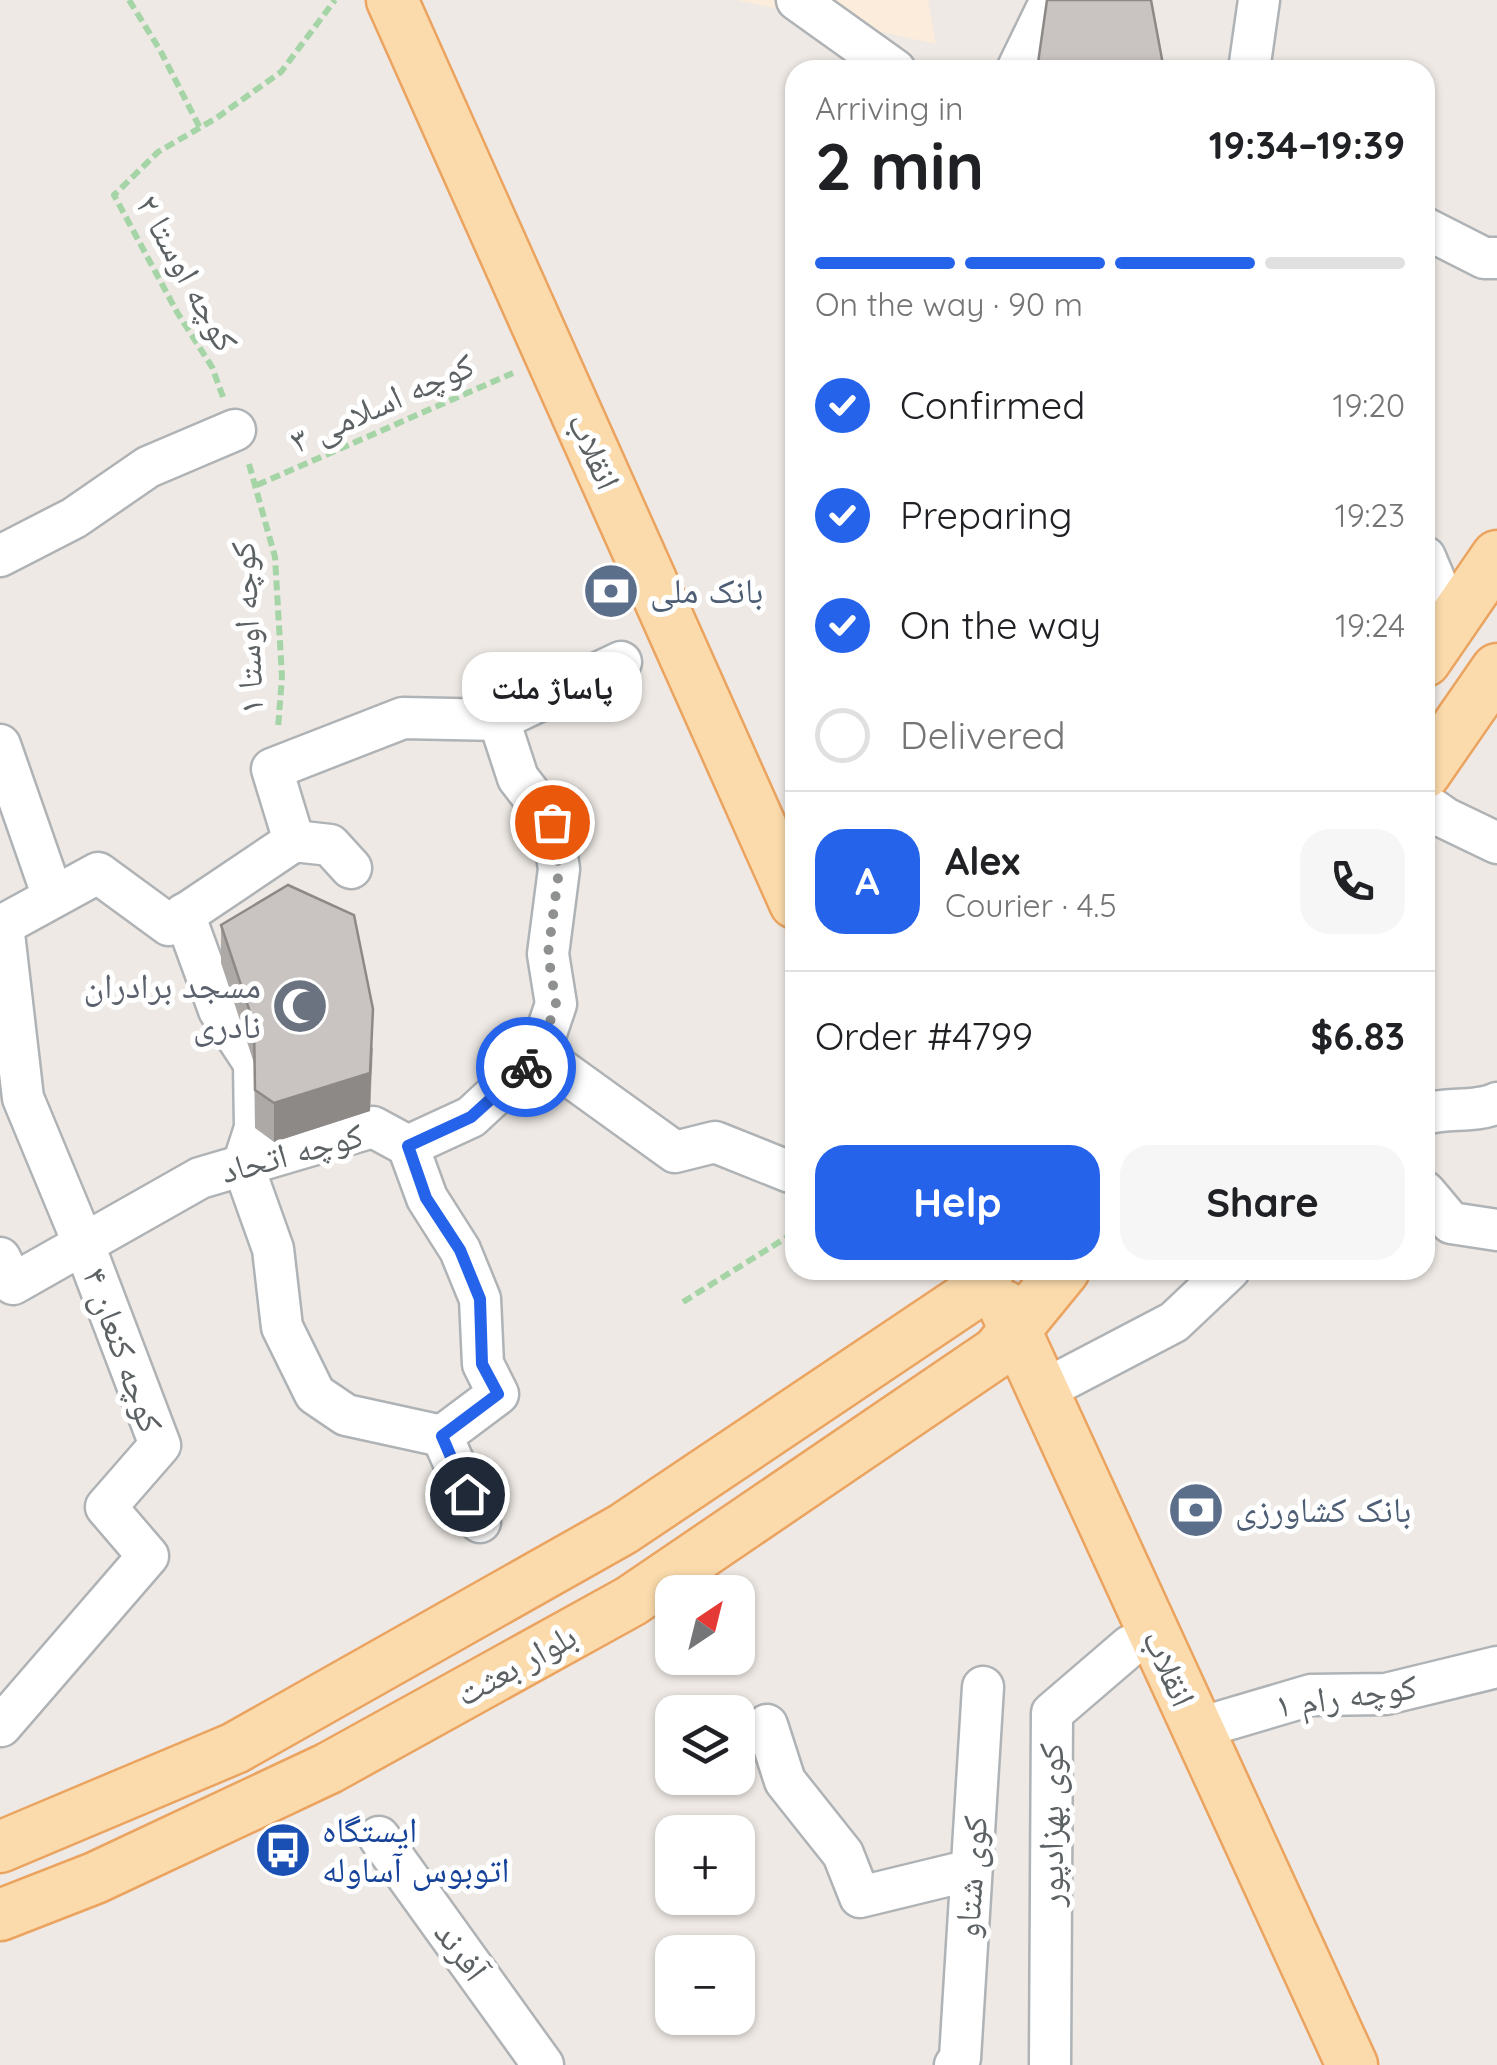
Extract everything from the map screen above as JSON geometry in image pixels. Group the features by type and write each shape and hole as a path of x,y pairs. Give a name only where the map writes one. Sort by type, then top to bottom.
{"main road":[{"name":"انقلاب","path":"392,0 785,880"},
{"name":"انقلاب","path":"426,0 785,806"},
{"path":"1497,556 1438,641 1497,654"},
{"path":"1435,759 1497,669"},
{"name":"بلوار بعثت","path":"0,1847 235,1748 623,1529 972,1280"},
{"name":"انقلاب","path":"981,1280 1142,1642 1196,1729 1352,2065"},
{"name":"بلوار بعثت","path":"0,1914 95,1878 329,1768 631,1601 1006,1342 1056,1280"},
{"name":"انقلاب","path":"1006,1342 1044,1390 1142,1642 1317,2065"}],"street":[{"path":"797,0 881,60"},
{"path":"1022,60 1051,0"},
{"path":"1250,60 1259,0"},
{"path":"1435,233 1484,258 1497,258"},
{"path":"0,556 74,518 148,467 235,430"},
{"path":"294,841 272,768 403,718 498,720 621,662"},
{"path":"498,720 518,778 552,822 559,870 548,954 556,1004 539,1054 675,1152 715,1142 785,1170"},
{"path":"0,745 54,898"},
{"path":"1435,811 1497,843"},
{"path":"84,1245 23,1098 1,922 98,873 169,925 294,841 330,845 351,868"},
{"path":"184,914 219,1010 254,1062 256,1128 243,1165 273,1249 282,1327 315,1394 346,1416 442,1436 498,1394 482,1364 480,1299 460,1250 426,1198 408,1146"},
{"name":"کوچه اتحاد","path":"0,1258 14,1284 200,1178 373,1128 408,1146 471,1117 539,1054"},
{"path":"1435,1111 1497,1104"},
{"path":"1435,1204 1451,1222 1497,1230"},
{"name":"کوچه کنعان ۴","path":"1,1726 148,1556 106,1507 160,1445 84,1245"},
{"path":"1044,1390 1174,1322 1218,1280"},
{"path":"442,1436 480,1522"},
{"name":"کوی بهزادپور","path":"1050,2065 1052,1714 1142,1642"},
{"name":"کوچه رام ۱","path":"1196,1729 1311,1694 1386,1694 1497,1668"},
{"name":"کوی شتاو","path":"955,2065 960,2058 983,1687"},
{"path":"767,1725 785,1781 843,1854 860,1897 972,1870"},
{"name":"آفرند","path":"380,1837 530,2060"}],"path":[{"path":"130,0 200,128"},
{"name":"کوچه اوستا ۲","path":"257,485 212,367 177,312 114,195 158,152 281,72 335,0"},
{"name":"کوچه اسلامی ۳","path":"257,485 528,367"},
{"name":"کوچه اوستا ۱","path":"257,485 274,557 282,677 272,768"},
{"path":"683,1302 785,1238"}],"shaded area":[{"path":"737,0 928,0 936,44"}],"building":[{"path":"1047,0 1151,0 1162,60 1038,60"},
{"name":"مسجد برادران نادری","path":"288,885 354,915 373,1009 370,1073 274,1103 255,1090 254,1024 221,925"}],"way so far":[{"path":"526,1067 539,1054 556,1004 548,954 559,870 552,822"}],"place":[{"name":"بانک ملی","path":"611,591"},
{"name":"پاساژ ملت","path":"552,822"},
{"name":"مسجد برادران نادری","path":"300,1006"},
{"name":"بانک کشاورزی","path":"1196,1510"},
{"name":"ایستگاه اتوبوس آساوله","path":"283,1850"}],"route":[{"path":"467,1494 442,1436 498,1394 482,1364 480,1299 460,1250 426,1198 408,1146 471,1117 526,1067"}]}
